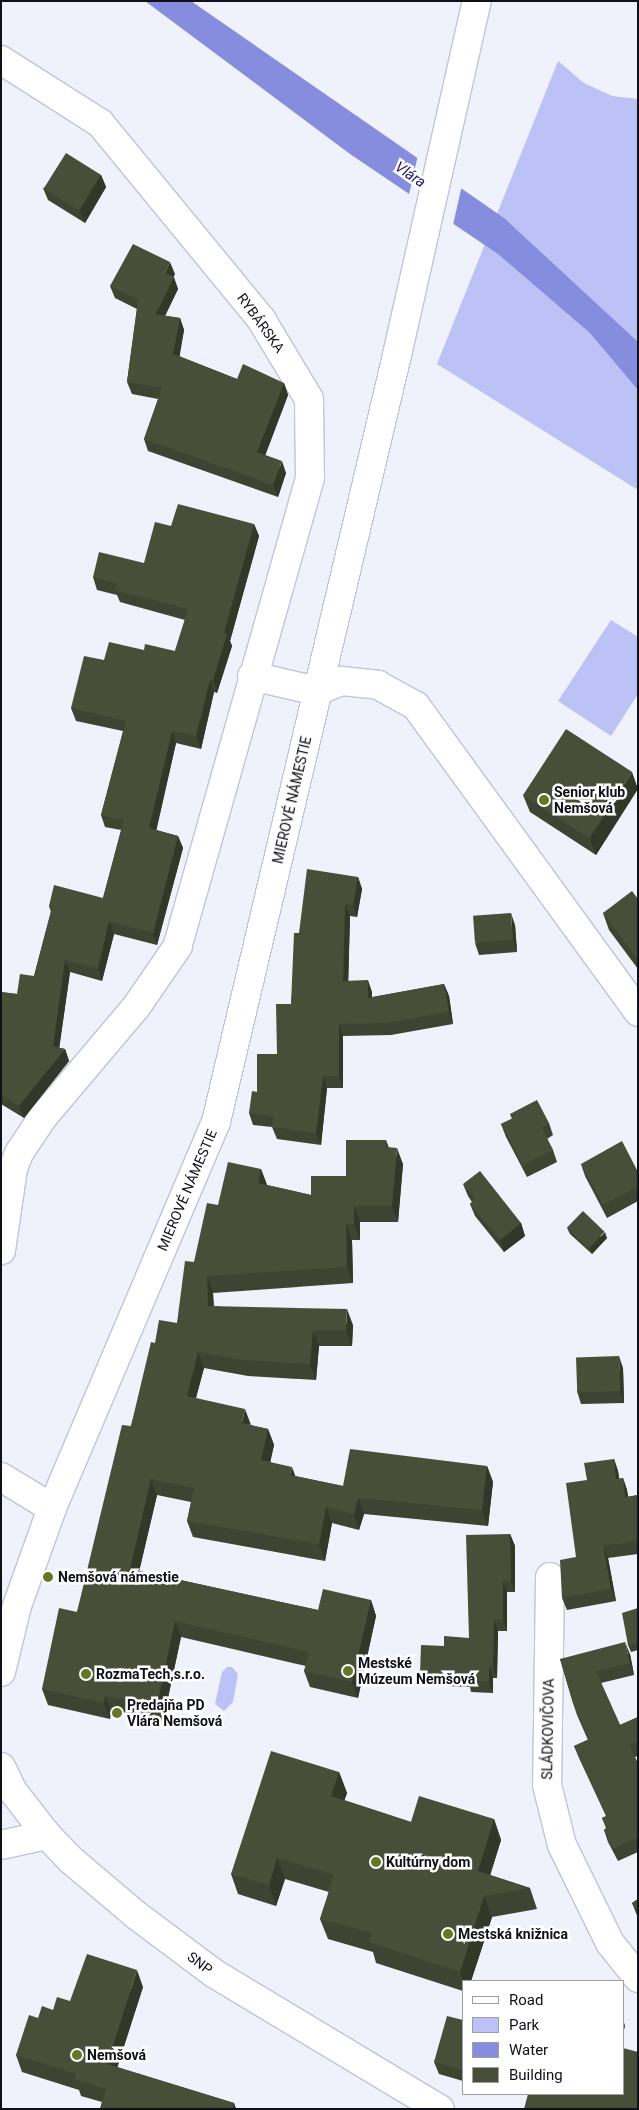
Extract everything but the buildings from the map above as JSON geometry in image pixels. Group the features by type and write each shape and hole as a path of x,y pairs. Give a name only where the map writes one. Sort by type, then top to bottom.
{"street":[{"name":"MIEROVÉ NÁMESTIE","path":"1,1672 17,1606 52,1508 216,1122 397,355 477,1"},
{"name":"RYBÁRSKA","path":"1,60 100,123 261,318 308,399 310,478 252,676"},
{"path":"1,1250 13,1169 19,1152 43,1118 136,1007 178,946 252,676 317,691 342,682 378,685 416,706 638,1012"},
{"path":"1,1477 52,1508"},
{"name":"SLÁDKOVIČOVA","path":"550,1577 547,1785 562,1845 610,1943 638,1978"},
{"name":"SNP","path":"1,1767 12,1790 47,1835 71,1860 136,1915 215,1974 440,2109"},
{"path":"1,1845 47,1835"}],"green space":[{"path":"558,61 584,83 612,96 638,99 638,490 437,364"},
{"path":"611,620 638,637 638,694 611,736 558,701"},
{"path":"227,1667 232,1667 238,1674 233,1702 224,1711 215,1704 222,1672"}],"water":[{"name":"Vlára","path":"145,1 191,1 504,218 638,342 638,390 590,333 498,254 350,154"}],"pier":[{"path":"418,155 462,185 453,225 409,195"}],"place":[{"name":"Senior klub Nemšová","path":"544,800"},
{"name":"Nemšová námestie","path":"48,1577"},
{"name":"Mestské Múzeum Nemšová","path":"348,1671"},
{"name":"RozmaTech,s.r.o.","path":"86,1674"},
{"name":"Predajňa PD Vlára Nemšová","path":"117,1713"},
{"name":"Kultúrny dom","path":"376,1862"},
{"name":"Mestská knižnica","path":"448,1934"},
{"name":"Nemšová","path":"77,2055"}]}
